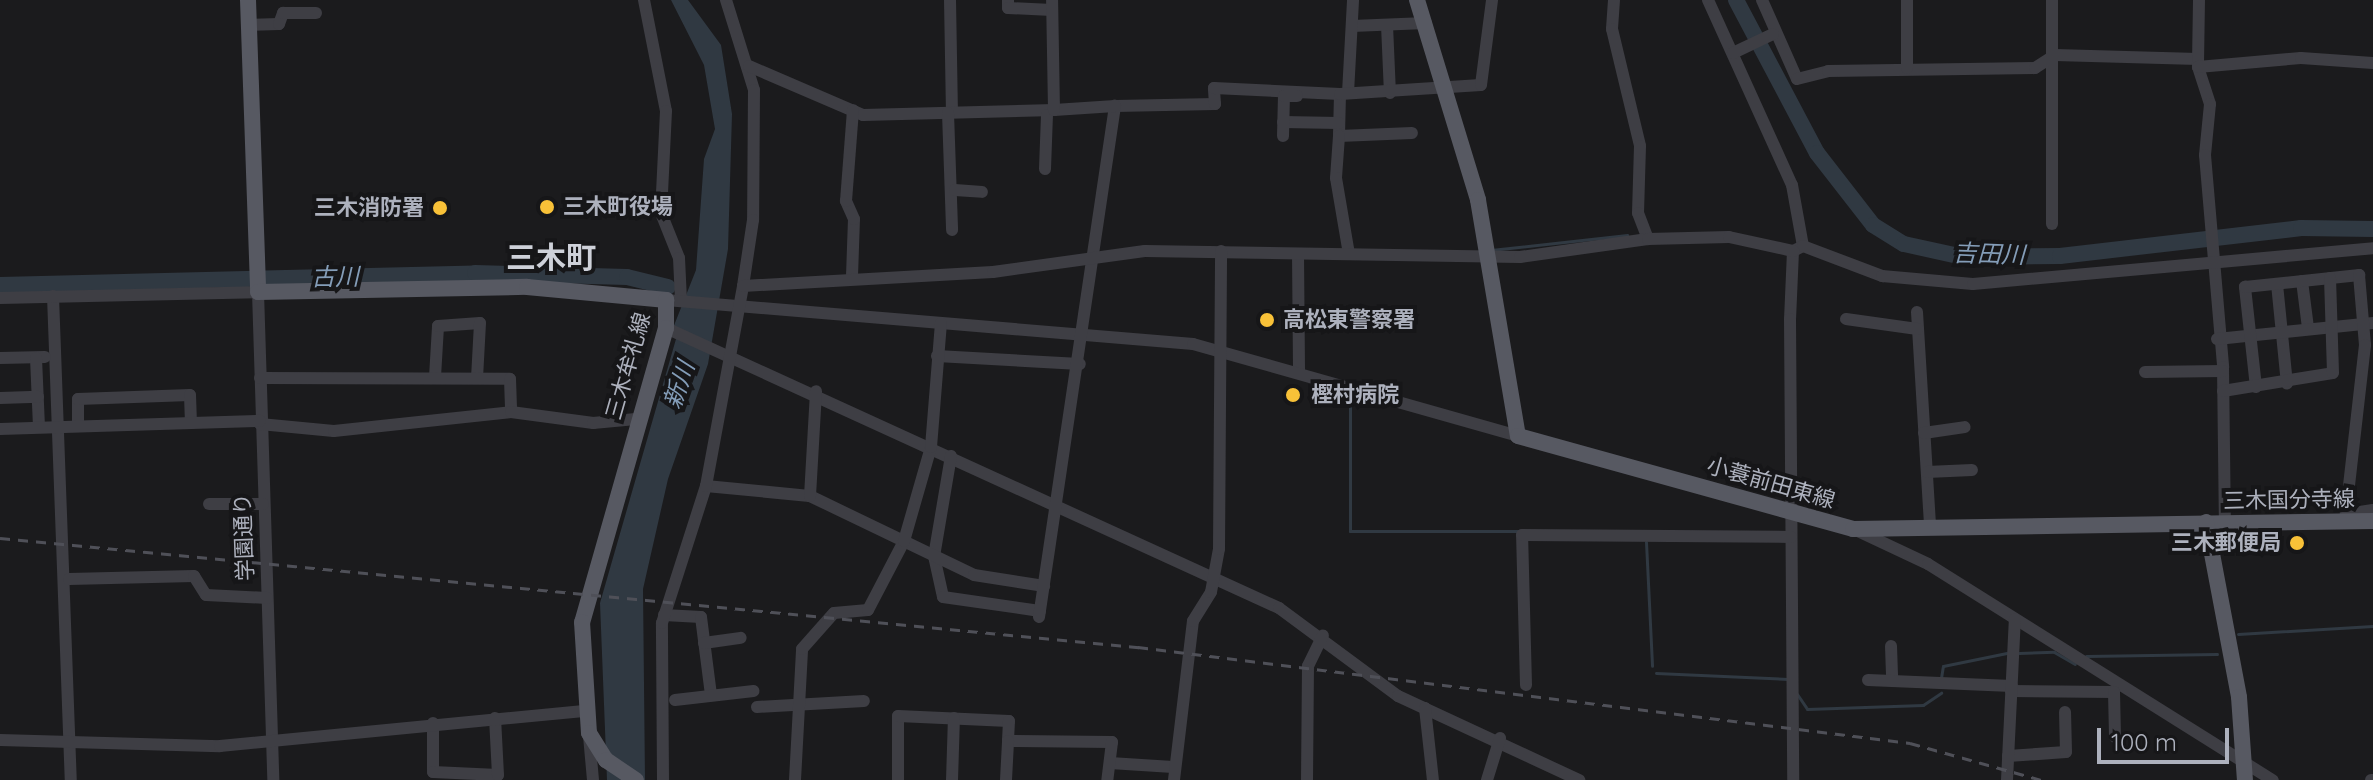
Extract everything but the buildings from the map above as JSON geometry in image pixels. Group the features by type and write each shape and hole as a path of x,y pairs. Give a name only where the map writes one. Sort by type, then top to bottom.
{"main road":[{"path":"248,0 258,292"},
{"path":"1417,0 1449,87 1489,257 1518,436"},
{"name":"三木牟礼線","path":"258,292 527,287 677,301 636,419 586,591 586,711 589,733 606,760 636,780"},
{"name":"小蓑前田東線","path":"1518,436 1853,529 2206,522"},
{"name":"三木国分寺線","path":"2206,522 2346,517 2373,521"},
{"path":"2206,522 2246,772"}],"street":[{"path":"644,0 666,111 661,213 679,258 677,301 1085,334 1219,349 1518,436"},
{"path":"663,780 664,615 706,486 732,356 736,306 743,286 755,146 749,66 726,0"},
{"path":"950,0 950,113 955,190 952,230"},
{"path":"1008,0 1008,8 1052,5 1051,113 1045,169"},
{"path":"1349,254 1336,178 1353,0"},
{"path":"1283,136 1284,96 1390,93 1487,82 1492,0"},
{"path":"1614,0 1612,29 1640,146 1638,213 1648,239"},
{"path":"1708,0 1792,185 1798,249 1791,510 1793,780"},
{"path":"1762,0 1773,34 1797,79 1907,68 2047,63 2055,55 2198,63 2301,58 2373,63"},
{"path":"1907,0 1907,68"},
{"path":"2052,0 2047,63 2055,132 2052,224"},
{"path":"2199,0 2198,63 2210,104 2210,202 2217,339 2223,371 2225,522"},
{"path":"249,25 279,24 283,13 316,13"},
{"path":"1352,26 1426,23"},
{"path":"1387,25 1390,93"},
{"path":"1733,53 1773,34"},
{"path":"749,66 853,110 917,119 950,113 1051,113 1115,106 1215,104 1214,88 1342,95"},
{"path":"951,456 934,556 943,597 1039,614 1085,334 1115,106"},
{"path":"852,276 854,219 846,201 853,110"},
{"path":"1283,122 1339,123"},
{"path":"1339,136 1412,133"},
{"path":"955,190 982,192"},
{"path":"743,286 852,276 993,272 1095,255 1221,251 1489,257 1648,239 1729,237 1798,249 1882,276 1936,284 2373,248"},
{"path":"1110,763 1173,774 1193,621 1215,576 1221,251"},
{"path":"1298,254 1299,371"},
{"path":"2256,387 2245,287 2359,275 2368,323 2346,517 2373,510"},
{"path":"2223,391 2287,384 2333,373 2335,326 2330,278"},
{"path":"2302,281 2308,328"},
{"path":"2277,284 2287,384"},
{"path":"0,298 258,292"},
{"name":"学園通り","path":"258,292 273,780"},
{"path":"53,296 69,579 71,780"},
{"path":"1917,312 1930,526"},
{"path":"1846,319 1917,329"},
{"path":"435,377 438,326 480,323 477,378"},
{"path":"795,780 796,704 802,649 834,613 868,610 904,541 931,447 941,323"},
{"path":"2217,339 2368,323"},
{"path":"669,330 816,391 1057,509 1215,576 1323,635 1398,696 1500,738 1579,780"},
{"path":"937,356 1080,364"},
{"path":"0,358 40,358 39,427"},
{"path":"2145,372 2223,371"},
{"path":"260,378 510,379 511,412"},
{"path":"810,496 816,391"},
{"path":"78,426 78,399 190,395 191,423"},
{"path":"0,398 38,397"},
{"path":"0,429 260,422 334,431 511,412 593,423 636,419"},
{"path":"1924,433 1965,427"},
{"path":"1927,472 1972,470"},
{"path":"706,486 810,496 974,575 1044,586"},
{"path":"209,504 263,504"},
{"path":"1853,529 1928,564 2246,772 2273,780"},
{"path":"1526,685 1522,535 1791,537"},
{"path":"69,579 194,576 206,595 267,598"},
{"path":"664,615 701,617 711,695"},
{"path":"2007,780 2015,619"},
{"path":"1307,780 1308,666 1323,635"},
{"path":"704,643 741,638"},
{"path":"1891,646 1892,679"},
{"path":"1868,680 1930,678 1931,689 2116,688"},
{"path":"2115,737 2116,688"},
{"path":"675,700 753,691"},
{"path":"757,707 864,701"},
{"path":"1425,708 1433,780"},
{"path":"0,740 220,746 272,736 586,711"},
{"path":"2008,756 2066,752 2065,712"},
{"path":"898,780 898,716 1009,721 1006,780"},
{"path":"433,723 433,772 498,775 495,718"},
{"path":"952,780 954,718"},
{"path":"589,733 593,780"},
{"path":"1487,780 1500,738"},
{"path":"1008,741 1112,742 1107,780"}],"water":[{"name":"新川","path":"671,0 688,0 721,45 732,114 728,249 708,364 668,479 643,589 645,780 607,780 600,603 676,339 671,333 696,270 704,159 715,129 704,65"}],"waterway":[{"name":"吉田川","path":"1736,0 1817,153 1873,225 1904,244 1963,257 2060,256 2301,228 2373,229"},
{"path":"1491,250 1627,235"},
{"name":"古川","path":"0,285 475,273 627,277 668,287"},
{"path":"1350,393 1350,531 1519,531"},
{"path":"1646,542 1652,666"},
{"path":"2238,634 2373,626"},
{"path":"2019,653 2054,652 2075,664"},
{"path":"1941,678 1943,666 2007,653"},
{"path":"2086,656 2217,654"},
{"path":"1656,673 1788,679"},
{"path":"1797,694 1807,709 1923,705 1941,693"}],"railway":[{"path":"0,538 1147,648"},
{"path":"1138,647 1910,743 2042,780"}],"place":[{"name":"三木町役場","path":"547,207"},
{"name":"三木消防署","path":"440,208"},
{"name":"高松東警察署","path":"1267,320"},
{"name":"樫村病院","path":"1293,395"},
{"name":"三木郵便局","path":"2297,543"}],"district":[{"name":"三木町","path":"551,257"}]}
